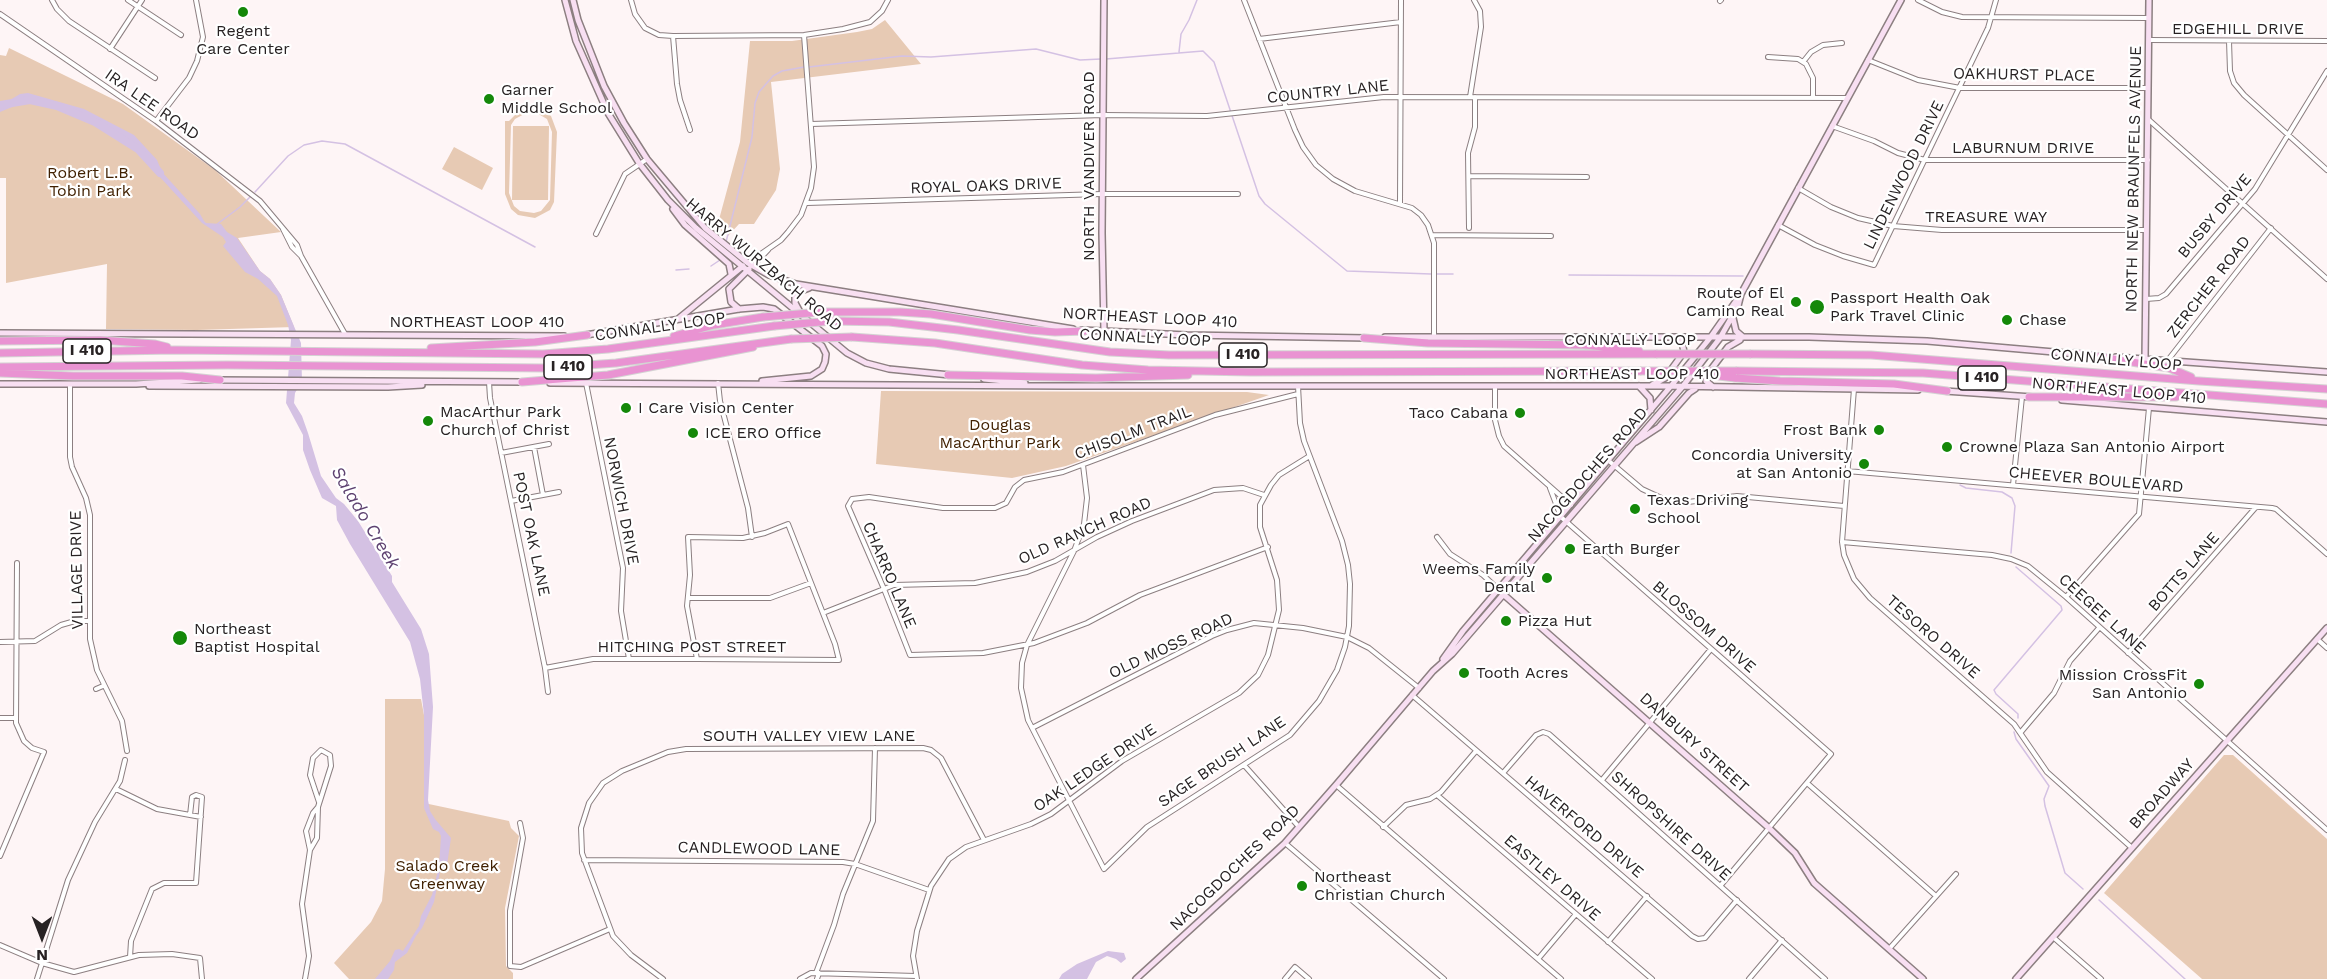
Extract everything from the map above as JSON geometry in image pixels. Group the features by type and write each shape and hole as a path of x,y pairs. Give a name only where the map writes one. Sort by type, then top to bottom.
{"highway":[{"path":"642,344 714,325 763,317 822,312 931,314 1030,330 1085,331"},
{"name":"CONNALLY LOOP","path":"0,353 175,350 543,354 608,349 774,326 832,321 898,323 1110,352 1157,355 1871,355 2327,389"},
{"path":"396,352 481,344 535,342 587,335"},
{"name":"CONNALLY LOOP","path":"0,367 227,365 461,369 568,367 616,363 791,339 852,337 934,342 1106,368 1251,372 1640,371 1736,374 1923,374 2327,404"},
{"path":"1364,338 1428,343 1585,345 1623,348 1656,354"},
{"path":"522,382 617,374 791,339"},
{"path":"0,340 120,341 155,344 175,350"},
{"path":"2075,353 2169,368 2199,381"},
{"path":"0,372 73,376 182,376 220,380"},
{"path":"948,375 1096,378 1251,372"},
{"path":"1736,374 1779,381 1894,384 1947,391"},
{"path":"2025,397 2227,397"}],"main road":[{"name":"HARRY WURZBACH ROAD","path":"573,0 603,86 647,159 705,228 803,318 847,353 866,363 889,369 1066,386"},
{"name":"NORTH VANDIVER ROAD","path":"1104,0 1102,115 1104,332"},
{"name":"NACOGDOCHES ROAD","path":"1136,979 1285,843 1503,594 1563,519 1571,505 1710,338 1741,294 1901,0"},
{"name":"NORTH NEW BRAUNFELS AVENUE","path":"2145,359 2149,0"},
{"name":"HARRY WURZBACH ROAD","path":"565,1 576,41 597,90 608,113 639,163 668,200 696,228 747,267"},
{"path":"668,200 685,225 729,264 731,274"},
{"path":"677,320 731,274 747,267"},
{"path":"739,309 731,302 729,289 747,267"},
{"name":"NORTHEAST LOOP 410","path":"747,267 783,280 813,287 1085,331 1364,338 1745,338 1927,341 2327,372"},
{"path":"803,318 796,305 795,296 813,287"},
{"name":"NACOGDOCHES ROAD","path":"1441,663 1455,640 1498,589 1615,465 1683,386 1720,338 1733,315 1741,294"},
{"name":"NORTHEAST LOOP 410","path":"0,333 587,335 763,307 774,309 822,346 826,354 822,369 811,375 739,384"},
{"path":"1716,388 1707,384 1706,376 1728,347 1745,338 1735,329 1733,315"},
{"path":"1647,386 1665,378 1684,352 1682,342 1677,338"},
{"name":"NORTHEAST LOOP 410","path":"0,384 122,384 234,379 441,383 1683,386 1947,391 2327,422"},
{"path":"122,384 180,387 388,387 441,383"},
{"path":"1639,386 1650,398 1650,411"},
{"path":"1632,444 1659,427 1689,393 1700,388"},
{"name":"DANBURY STREET","path":"1503,594 1769,828 1795,853 1814,883 1923,979"},
{"name":"BROADWAY","path":"2016,979 2327,627"}],"street":[{"path":"52,0 62,16 155,78"},
{"path":"128,0 181,35"},
{"path":"110,49 142,0"},
{"path":"156,121 189,78 197,61 203,37 196,0"},
{"path":"565,1 573,0"},
{"path":"631,0 635,14 645,28 659,35 674,36 804,35 862,25 877,17 888,0"},
{"path":"1244,0 1303,147 1324,172 1355,191 1401,203 1421,215 1432,235 1434,337"},
{"path":"1401,0 1401,203"},
{"path":"1469,228 1469,146 1475,127 1472,97 1481,27 1480,11 1474,0"},
{"path":"1918,0 1933,9 1952,15 1992,18 2148,18"},
{"name":"LINDENWOOD DRIVE","path":"1778,225 1815,245 1874,265 1960,88 1992,18 1996,0"},
{"name":"IRA LEE ROAD","path":"0,14 156,121 260,201 297,245 345,334"},
{"path":"1259,39 1401,22"},
{"path":"747,267 788,232 807,203 814,167 804,35"},
{"path":"674,36 677,84 690,130"},
{"name":"EDGEHILL DRIVE","path":"2149,40 2327,41"},
{"path":"2229,41 2230,71 2234,83 2244,95 2327,170"},
{"path":"1803,62 1811,52 1823,45 1842,43"},
{"path":"1768,57 1791,57 1803,62 1811,71 1813,98"},
{"name":"OAKHURST PLACE","path":"1868,60 1918,80 1960,88 2149,88"},
{"name":"BUSBY DRIVE","path":"2146,299 2159,298 2166,294 2255,189 2327,71"},
{"path":"597,90 603,86"},
{"name":"COUNTRY LANE","path":"811,124 1102,115 1224,115 1401,97 1847,98"},
{"path":"2149,120 2327,279"},
{"name":"LABURNUM DRIVE","path":"1832,126 1874,141 1898,153 1925,160 2148,160"},
{"path":"596,234 625,174 647,159"},
{"path":"1469,176 1587,177"},
{"name":"TREASURE WAY","path":"1798,188 1840,211 1878,224 1893,226 1942,230 2147,230"},
{"name":"ROYAL OAKS DRIVE","path":"807,203 1102,194 1238,194"},
{"name":"ZERCHER ROAD","path":"2167,361 2271,228"},
{"path":"1432,235 1551,236"},
{"name":"POST OAK LANE","path":"489,382 548,692"},
{"name":"VILLAGE DRIVE","path":"70,383 70,457 90,514 89,621 95,662 103,686 122,722 127,751"},
{"name":"NORWICH DRIVE","path":"586,383 623,568 621,611 629,659"},
{"path":"718,384 720,401 748,508 752,537"},
{"name":"SAGE BRUSH LANE","path":"1069,801 1104,869 1147,827 1282,741 1307,717 1329,685 1339,664 1347,637 1350,584 1345,553 1308,457 1302,432 1298,386"},
{"path":"1495,386 1495,420 1501,441 1512,454 1571,505"},
{"name":"TESORO DRIVE","path":"1854,389 1842,542 1849,570 1864,591 2021,732 2048,772 2132,848"},
{"name":"CHISOLM TRAIL","path":"848,506 852,499 868,497 943,508 995,508 1006,503 1015,488 1024,480 1046,477 1083,465 1215,415 1298,394"},
{"path":"2013,485 2025,397"},
{"path":"2066,597 2139,514 2150,408"},
{"path":"501,453 549,444"},
{"path":"534,447 543,495"},
{"path":"1264,495 1280,475 1308,457"},
{"path":"1609,461 1642,489 1668,501 1688,502 1737,496 1844,506"},
{"path":"1069,801 1025,713 1021,688 1022,663 1027,645 1081,536 1087,498 1083,465"},
{"name":"CHEEVER BOULEVARD","path":"1847,471 2276,509 2327,554"},
{"name":"OLD RANCH ROAD","path":"823,613 901,584 968,583 1001,579 1036,568 1131,521 1214,490 1242,488 1264,495"},
{"path":"1550,488 1563,519"},
{"path":"511,501 559,492"},
{"name":"OAK LEDGE DRIVE","path":"917,977 913,956 915,940 929,890 936,875 949,859 984,840 1040,820 1122,761 1246,688 1258,675 1266,662 1276,625 1279,592 1259,518 1264,495"},
{"name":"CHARRO LANE","path":"848,506 848,511 885,589 910,654 960,655 1027,645"},
{"name":"BOTTS LANE","path":"2128,653 2257,507"},
{"name":"BLOSSOM DRIVE","path":"1563,519 1831,754 1808,783"},
{"path":"697,659 688,613 690,575 688,537 752,537 788,524 823,613"},
{"name":"DANBURY STREET","path":"1437,537 1450,554 1488,578 1503,594"},
{"name":"CEEGEE LANE","path":"1842,542 2002,557 2034,570 2327,830"},
{"path":"1027,645 1052,638 1087,623 1140,595 1268,547"},
{"path":"0,856 1,849 44,752 32,748 18,732 16,718 16,563"},
{"path":"688,598 770,598 811,583"},
{"name":"HITCHING POST STREET","path":"545,668 586,659 839,660 823,613"},
{"path":"0,642 35,641 65,623 89,621"},
{"name":"OLD MOSS ROAD","path":"1032,728 1212,636 1254,623 1303,628 1347,637 1369,648 1419,688"},
{"path":"2021,732 2054,693 2070,661 2099,628"},
{"path":"2317,639 2327,648"},
{"path":"1602,780 1711,649"},
{"path":"96,689 103,686"},
{"name":"HAVERFORD DRIVE","path":"1413,695 1698,939 1705,938 1737,900"},
{"path":"0,718 16,718"},
{"name":"SHROPSHIRE DRIVE","path":"1503,773 1536,735 1543,732 1602,780 1826,979"},
{"path":"817,979 816,973 873,821 875,748"},
{"name":"SOUTH VALLEY VIEW LANE","path":"584,860 581,828 585,812 594,793 608,779 622,771 677,750 875,748 931,750 937,754 946,767 984,840"},
{"path":"304,979 309,956 302,893 310,850 317,838 319,802 331,766 330,755 321,750 313,758 310,775 319,802"},
{"path":"1383,827 1406,805 1437,795 1476,751"},
{"path":"37,979 68,880 95,822 116,789 125,760"},
{"path":"1244,765 1299,827"},
{"path":"1720,885 1808,783 1936,896"},
{"path":"1336,786 1561,979"},
{"path":"116,789 157,809 201,817"},
{"path":"130,957 131,941 152,889 165,883 196,883 203,799 196,795 192,797 190,815"},
{"name":"EASTLEY DRIVE","path":"1437,795 1652,979"},
{"path":"310,850 306,831 318,807"},
{"path":"520,823 523,837 510,911 509,963 512,967 521,967 610,929"},
{"path":"1285,843 1444,979"},
{"path":"584,860 610,929 624,948 663,979"},
{"name":"CANDLEWOOD LANE","path":"584,860 809,861 855,864 929,890"},
{"path":"1889,949 1956,874"},
{"path":"1608,942 1647,896"},
{"path":"1538,959 1576,914"},
{"path":"2053,937 2101,979"},
{"path":"1749,979 1782,940"},
{"path":"0,945 69,972 79,972 130,957 163,954 200,958 202,979"},
{"path":"1285,979 1295,967 1309,979"},
{"path":"800,979 816,973 917,977"}],"green space":[{"path":"885,20 921,64 771,82 780,169 776,190 754,224 739,224 728,236 717,227 740,142 750,41 792,41 857,32 872,29"},
{"name":"Robert L.B. Tobin Park","path":"9,48 123,104 215,170 281,232 238,238 260,271 270,279 281,295 294,327 197,330 106,329 107,264 6,283 6,178 0,178 0,55 6,56"},
{"path":"527,108 544,111 551,116 557,132 554,202 550,210 535,218 518,215 511,209 505,194 505,121 509,121 519,111","holes":["528,112 535,112 547,119 552,132 550,200 541,211 534,213 520,211 514,206 509,193 511,125 515,119"]},
{"path":"513,126 549,126 548,200 512,200"},
{"path":"454,147 493,168 482,190 442,169"},
{"name":"Douglas MacArthur Park","path":"881,391 1247,392 1269,395 1066,466 1012,478 876,464"},
{"name":"Salado Creek Greenway","path":"385,699 421,699 424,715 424,803 509,821 511,828 519,836 505,908 506,966 513,973 513,979 349,979 334,963 371,922 382,901 385,869"},
{"path":"2224,755 2233,755 2327,839 2327,979 2202,979 2104,893"}],"shaded area":[{"path":"28,93 84,109 134,135 157,160 162,172 204,221 221,224 227,232 237,238 260,271 270,279 281,295 301,343 302,381 295,393 294,403 302,416 321,476 336,498 358,521 421,629 429,654 433,707 428,800 430,811 451,838 447,865 440,872 434,902 422,928 407,953 395,962 394,970 388,979 375,979 390,961 395,950 403,951 419,926 421,916 432,895 439,866 441,836 433,829 424,808 424,715 420,679 410,642 350,544 337,520 336,506 322,498 310,470 303,450 303,435 286,403 291,340 277,296 258,279 245,272 223,246 226,242 223,237 202,223 159,176 143,151 125,137 71,111 29,98 21,99 17,105 0,112 0,102 5,103 20,94"},
{"path":"1108,951 1124,953 1126,959 1121,963 1107,956 1096,962 1087,979 1059,979 1062,974 1077,964"}],"waterway":[{"path":"1179,52 1181,34 1197,0"},
{"path":"809,67 902,56 931,57 1036,49 1080,60 1101,59"},
{"path":"1106,59 1203,51 1214,62 1259,196 1265,204 1347,271 1431,274"},
{"path":"726,242 752,137 755,103 759,92 773,76 782,71 804,67"},
{"name":"Salado Creek","path":"0,105 30,100 57,106 95,122 138,149 160,173"},
{"path":"255,192 288,156 304,145 322,141 345,144 535,247"},
{"path":"216,225 250,197"},
{"path":"711,266 720,260"},
{"path":"676,270 689,269"},
{"path":"1436,274 1453,274"},
{"path":"1569,275 1743,276"},
{"path":"1960,485 1966,488 2002,492 2012,498 2015,506 2011,553"},
{"path":"2016,567 2061,606 2062,610 1994,690 2018,714 2018,718"},
{"path":"2014,732 2016,739 2049,786 2044,799 2045,806 2065,873 2083,889"},
{"path":"2099,900 2185,979"}],"place":[{"name":"Regent Care Center","path":"243,12"},
{"name":"Garner Middle School","path":"489,99"},
{"name":"Route of El Camino Real","path":"1796,302"},
{"name":"Passport Health Oak Park Travel Clinic","path":"1817,307"},
{"name":"Chase","path":"2007,320"},
{"name":"I Care Vision Center","path":"626,408"},
{"name":"Taco Cabana","path":"1520,413"},
{"name":"MacArthur Park Church of Christ","path":"428,421"},
{"name":"Frost Bank","path":"1879,430"},
{"name":"ICE ERO Office","path":"693,433"},
{"name":"Crowne Plaza San Antonio Airport","path":"1947,447"},
{"name":"Concordia University at San Antonio","path":"1864,464"},
{"name":"Texas Driving School","path":"1635,509"},
{"name":"Earth Burger","path":"1570,549"},
{"name":"Weems Family Dental","path":"1547,578"},
{"name":"Pizza Hut","path":"1506,621"},
{"name":"Northeast Baptist Hospital","path":"180,638"},
{"name":"Tooth Acres","path":"1464,673"},
{"name":"Mission CrossFit San Antonio","path":"2199,684"},
{"name":"Northeast Christian Church","path":"1302,886"}]}
